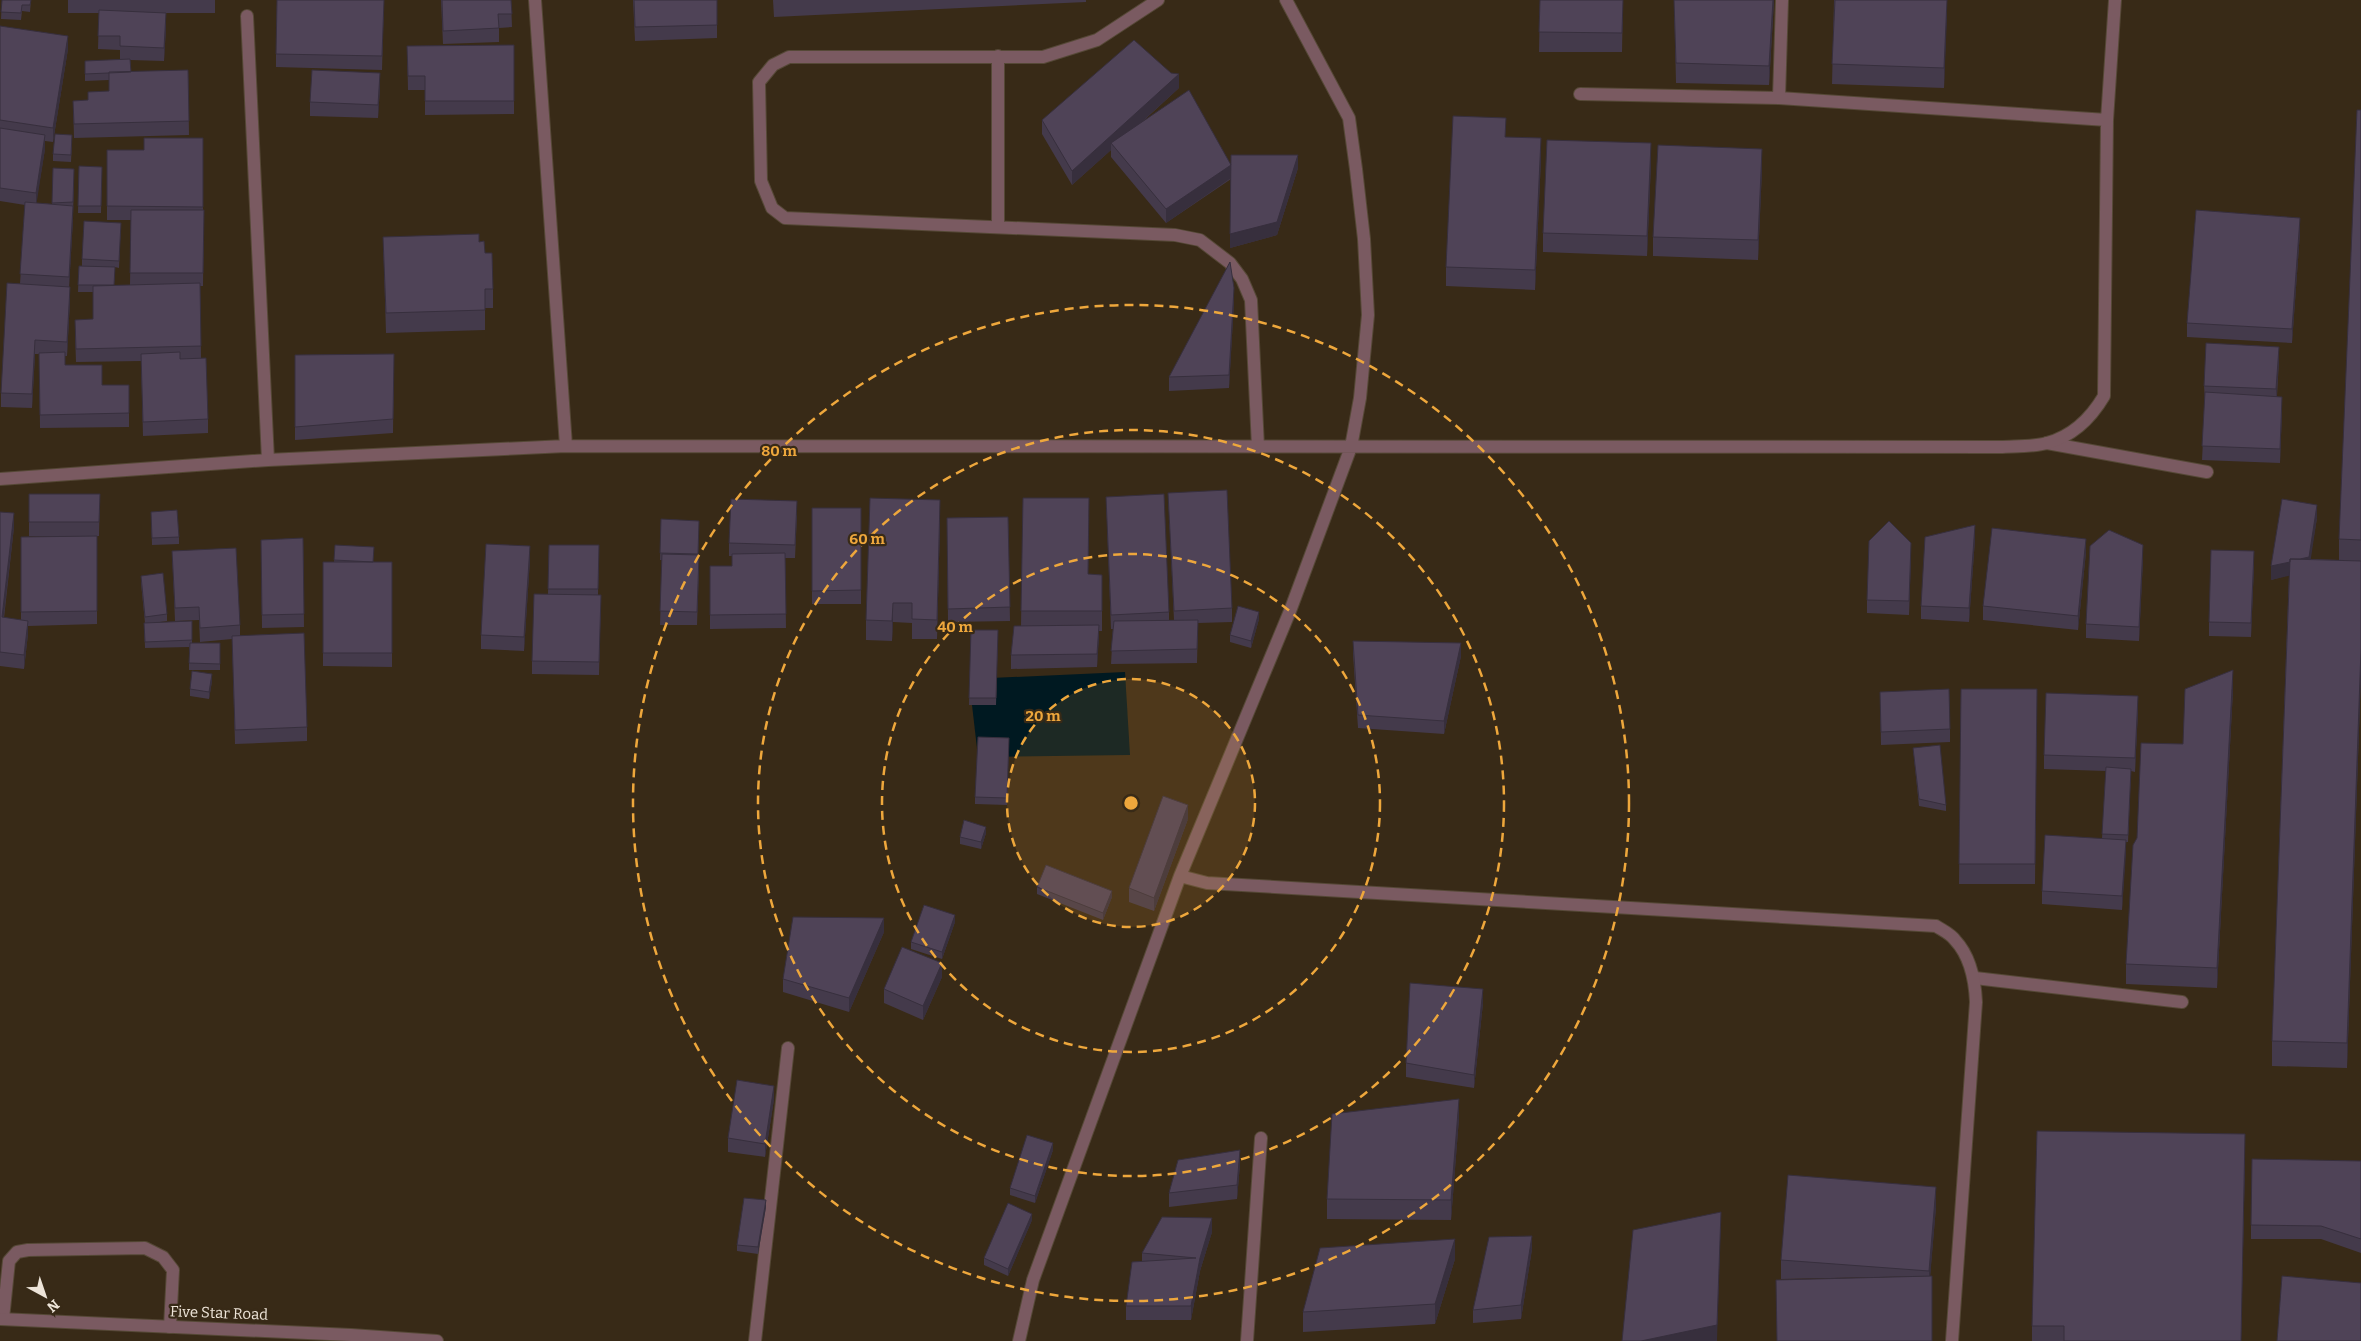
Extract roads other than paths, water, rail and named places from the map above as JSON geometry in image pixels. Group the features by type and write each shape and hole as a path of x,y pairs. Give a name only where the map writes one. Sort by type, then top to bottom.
{"street":[{"path":"535,0 566,446"},
{"path":"1158,0 1097,40 1043,57 789,57 772,65 759,82 761,180 772,208 785,218 1175,234 1200,240 1230,263 1242,279 1251,300 1258,447"},
{"path":"1019,1341 1033,1280 1180,876 1290,611 1351,447 1360,398 1368,315 1364,239 1349,118 1286,0"},
{"path":"1779,98 1782,0"},
{"path":"2047,443 2075,429 2092,415 2104,396 2107,120 2115,0"},
{"path":"247,16 268,460"},
{"path":"998,56 998,227"},
{"path":"1580,94 1779,98 2107,120"},
{"path":"0,478 268,460 566,446 2000,447 2047,443 2207,472"},
{"path":"1180,876 1207,883 1936,926 1955,939 1967,959 1974,978 1976,1002 1952,1341"},
{"path":"1974,978 2182,1002"},
{"path":"755,1341 788,1048"},
{"path":"1247,1341 1262,1138"},
{"path":"1,1319 9,1261 17,1252 28,1250 145,1248 163,1257 173,1270 170,1327"},
{"name":"Five Star Road","path":"1,1319 351,1335 437,1341"}],"water":[{"path":"1125,672 1130,755 978,757 969,679"}]}
